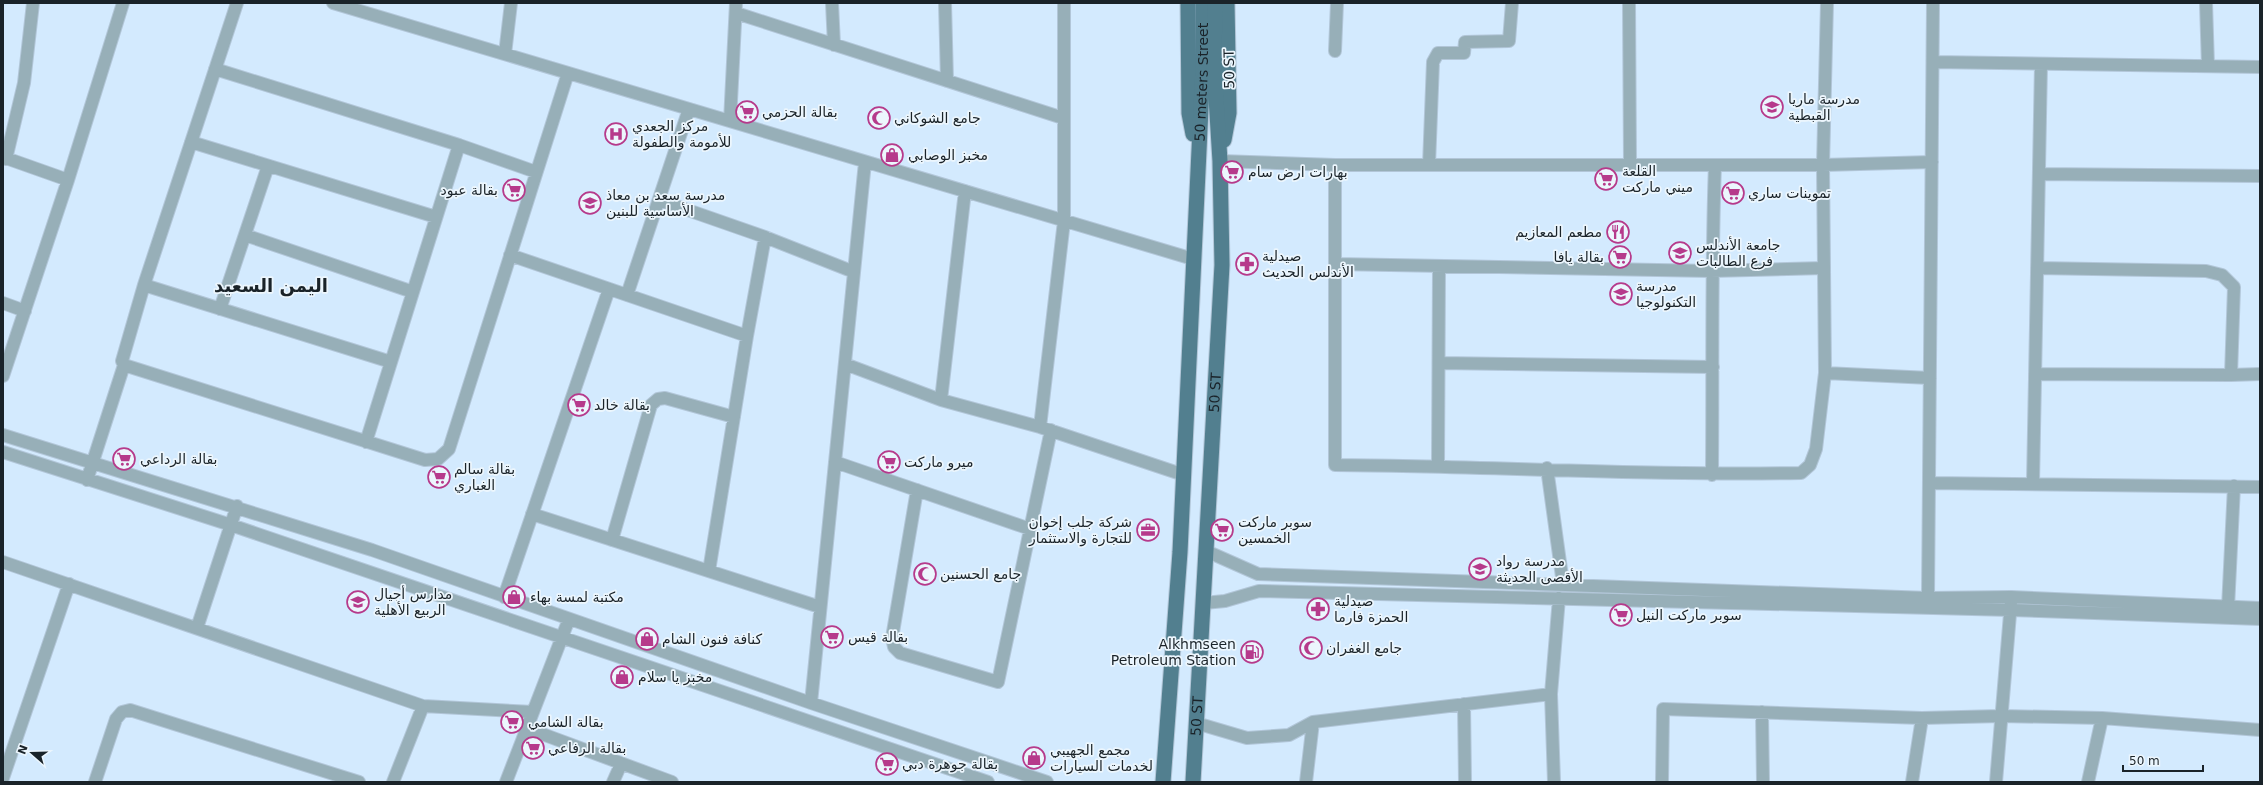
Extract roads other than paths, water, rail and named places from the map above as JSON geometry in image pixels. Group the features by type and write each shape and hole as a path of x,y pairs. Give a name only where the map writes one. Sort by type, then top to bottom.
{"main road":[{"name":"50 ST","path":"1163,782 1180,552 1198,161 1189,113 1188,3"},
{"name":"50 meters Street","path":"1203,3 1220,161"},
{"name":"50 meters Street","path":"1198,161 1215,3"},
{"name":"50 ST","path":"1193,782 1222,265 1220,161 1229,113 1227,3"},
{"path":"1180,552 1206,551"}],"street":[{"path":"33,3 24,83 5,158 68,180"},
{"path":"3,376 68,180 123,3"},
{"path":"87,480 124,365 122,361 144,285 237,3"},
{"path":"333,3 1193,259"},
{"path":"505,54 511,3"},
{"path":"832,3 834,45"},
{"path":"945,3 947,81"},
{"path":"917,490 892,638 894,647 900,653 998,682 1030,529 1045,428 1064,221 1064,3"},
{"path":"1335,51 1337,3"},
{"path":"1429,164 1433,62 1438,53 1464,54 1465,42 1509,41 1512,3"},
{"path":"1629,3 1630,164"},
{"path":"1335,165 1335,464 1547,468 1712,475 1801,473 1810,465 1816,449 1825,373 1823,165 1827,3"},
{"path":"1928,598 1933,3"},
{"path":"2206,3 2208,66"},
{"path":"730,121 736,8 834,45 1063,118"},
{"path":"1933,62 2260,67"},
{"path":"2033,483 2041,64"},
{"path":"215,69 459,145 536,172"},
{"path":"124,365 425,460 438,459 449,449 568,73"},
{"path":"627,295 689,109"},
{"path":"191,142 436,217"},
{"path":"366,442 459,145"},
{"path":"1220,161 1335,165 1823,165 1932,162"},
{"path":"811,703 865,162"},
{"path":"1712,475 1713,367 1711,271 1715,165"},
{"path":"220,309 268,166"},
{"path":"2039,174 2260,176"},
{"path":"941,400 965,191"},
{"path":"659,200 765,237 854,272"},
{"path":"245,235 413,292"},
{"path":"709,571 747,336 765,237"},
{"path":"510,255 747,336"},
{"path":"1336,264 1711,271 1824,268"},
{"path":"1438,267 1438,466"},
{"path":"2037,268 2206,272 2222,276 2234,287 2231,374"},
{"path":"144,285 391,362"},
{"path":"504,597 609,289"},
{"path":"3,304 25,310"},
{"path":"1439,363 1713,367"},
{"path":"845,364 941,400 1045,428 1184,475"},
{"path":"1825,373 1930,378"},
{"path":"2035,374 2260,374"},
{"path":"612,540 651,405 658,399 665,398 734,417"},
{"path":"3,435 237,506 372,550 811,703 1047,782"},
{"path":"3,452 231,525 562,636 988,782"},
{"path":"835,462 1030,529"},
{"path":"1547,468 1562,584"},
{"path":"1929,483 2033,483 2260,487"},
{"path":"2228,608 2234,486"},
{"path":"197,628 237,506"},
{"path":"532,514 820,606"},
{"path":"1206,551 1258,574 1928,598 2012,597 2228,608 2260,608"},
{"path":"3,562 423,706 533,712"},
{"path":"3,778 69,584"},
{"path":"1631,600 1632,587"},
{"path":"1204,603 1225,601 1259,591 2011,610 2260,619"},
{"path":"1996,782 2012,597"},
{"path":"1554,782 1551,694 1559,598"},
{"path":"506,782 568,619"},
{"path":"1196,723 1247,738 1289,735 1313,722 1551,694"},
{"path":"1464,704 1466,782"},
{"path":"393,782 423,706"},
{"path":"1662,782 1663,709 1922,718 2001,716 2102,718 2260,730"},
{"path":"95,782 116,719 122,712 130,710 359,782"},
{"path":"1762,712 1763,782"},
{"path":"1912,782 1922,718"},
{"path":"2088,782 2102,718"},
{"path":"1306,782 1313,722"},
{"path":"526,728 672,782"},
{"path":"911,756 918,738"},
{"path":"613,782 621,764"}],"place":[{"name":"مدرسة ماريا القبطية","path":"1772,107"},
{"name":"بقالة الحزمي","path":"747,112"},
{"name":"جامع الشوكاني","path":"879,118"},
{"name":"مركز الجعدي للأمومة والطفولة","path":"616,134"},
{"name":"مخبز الوصابي","path":"892,155"},
{"name":"بهارات ارض سام","path":"1232,172"},
{"name":"القلعة ميني ماركت","path":"1606,179"},
{"name":"بقالة عبود","path":"514,190"},
{"name":"تموينات ساري","path":"1733,193"},
{"name":"مدرسة سعد بن معاذ الأساسية للبنين","path":"590,203"},
{"name":"مطعم المعازيم","path":"1618,232"},
{"name":"جامعة الأندلس فرع الطالبات","path":"1680,253"},
{"name":"بقالة يافا","path":"1620,257"},
{"name":"صيدلية الأندلس الحديث","path":"1247,264"},
{"name":"مدرسة التكنولوجيا","path":"1621,294"},
{"name":"بقالة خالد","path":"579,405"},
{"name":"بقالة الرداعي","path":"124,459"},
{"name":"ميرو ماركت","path":"889,462"},
{"name":"بقالة سالم الغباري","path":"439,477"},
{"name":"شركة جلب إخوان للتجارة والاستثمار","path":"1148,530"},
{"name":"سوبر ماركت الخمسين","path":"1222,530"},
{"name":"مدرسة رواد الأقصى الحديثة","path":"1480,569"},
{"name":"جامع الحسنين","path":"925,574"},
{"name":"مكتبة لمسة بهاء","path":"514,597"},
{"name":"مدارس أجيال الربيع الأهلية","path":"358,602"},
{"name":"صيدلية الحمزة فارما","path":"1318,609"},
{"name":"سوبر ماركت النيل","path":"1621,615"},
{"name":"بقالة قيس","path":"832,637"},
{"name":"كنافة فنون الشام","path":"647,639"},
{"name":"جامع الغفران","path":"1311,648"},
{"name":"Alkhmseen Petroleum Station","path":"1252,652"},
{"name":"مخبز يا سلام","path":"622,677"},
{"name":"بقالة الشامي","path":"512,722"},
{"name":"بقالة الرفاعي","path":"533,748"},
{"name":"مجمع الجهيبي لخدمات السيارات","path":"1034,758"},
{"name":"بقالة جوهرة دبي","path":"887,764"}],"district":[{"name":"اليمن السعيد","path":"271,286"}]}
